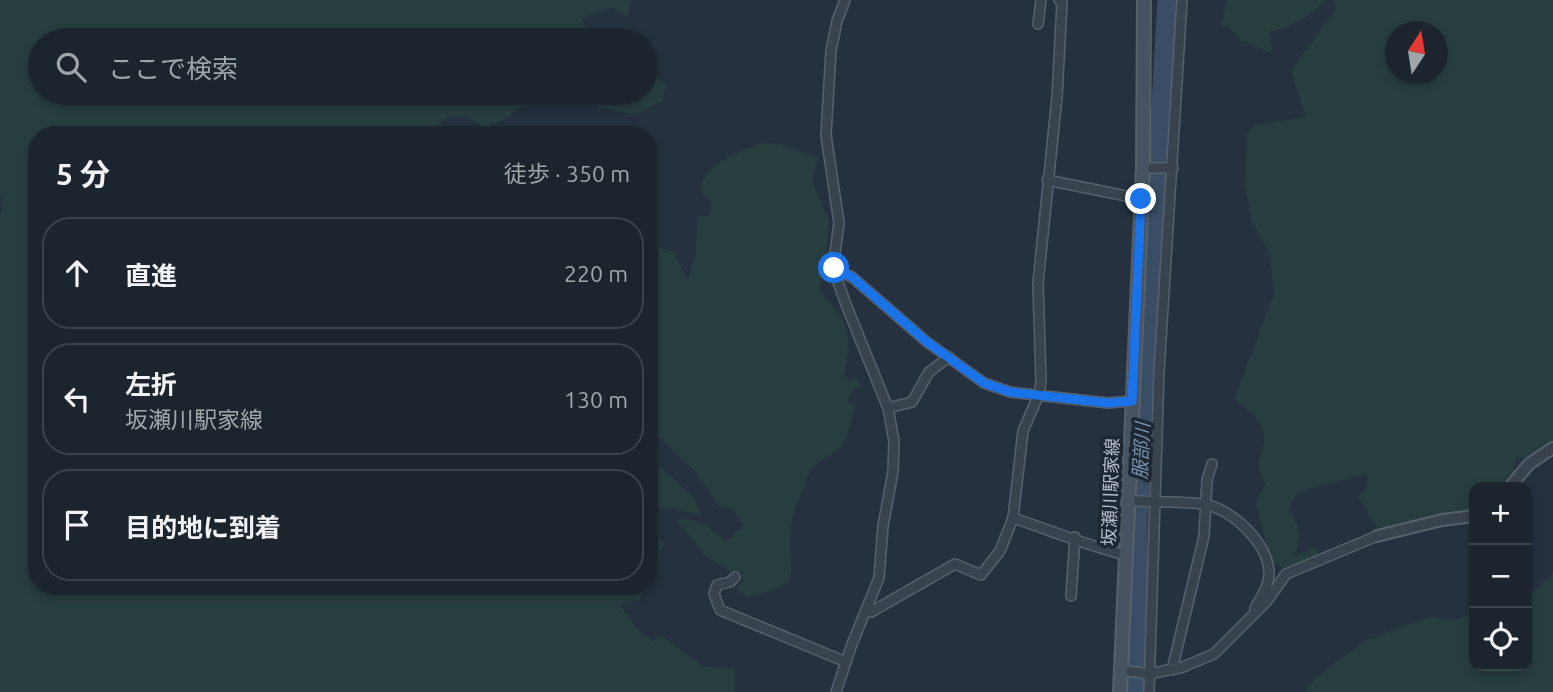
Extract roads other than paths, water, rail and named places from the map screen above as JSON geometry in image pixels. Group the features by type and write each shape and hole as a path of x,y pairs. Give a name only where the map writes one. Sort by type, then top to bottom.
{"main road":[{"name":"坂瀬川駅家線","path":"1120,692 1124,671 1126,555 1141,199 1146,168 1144,0"}],"street":[{"path":"836,692 879,578 883,526 893,472 894,441 888,408 834,268 839,223 826,135 831,51 837,21 845,0"},
{"path":"1038,24 1041,0"},
{"path":"867,610 871,612 955,564 981,575 1000,551 1013,518 1023,431 1040,394 1038,283 1057,97 1062,3 1059,0"},
{"path":"1149,692 1147,673 1159,372 1174,169 1176,68 1182,0"},
{"path":"1146,168 1174,169"},
{"path":"1047,180 1141,199"},
{"path":"834,268 852,277 948,357 984,383 1010,392 1108,403 1132,401"},
{"path":"888,408 912,402 929,372 948,357"},
{"path":"1514,482 1530,464 1553,448"},
{"path":"1172,670 1204,536 1207,480 1212,464"},
{"path":"1130,500 1205,504 1233,516 1265,553 1269,571 1267,587 1250,618"},
{"path":"1124,671 1147,673 1172,670 1214,654 1266,601 1286,574 1377,536 1442,520 1469,517"},
{"path":"1013,518 1126,555"},
{"path":"1071,596 1075,537"},
{"path":"735,577 730,582 717,585 714,594 720,610 846,662"}],"waterway":[{"name":"服部川","path":"1137,692 1138,514 1167,0"}]}
